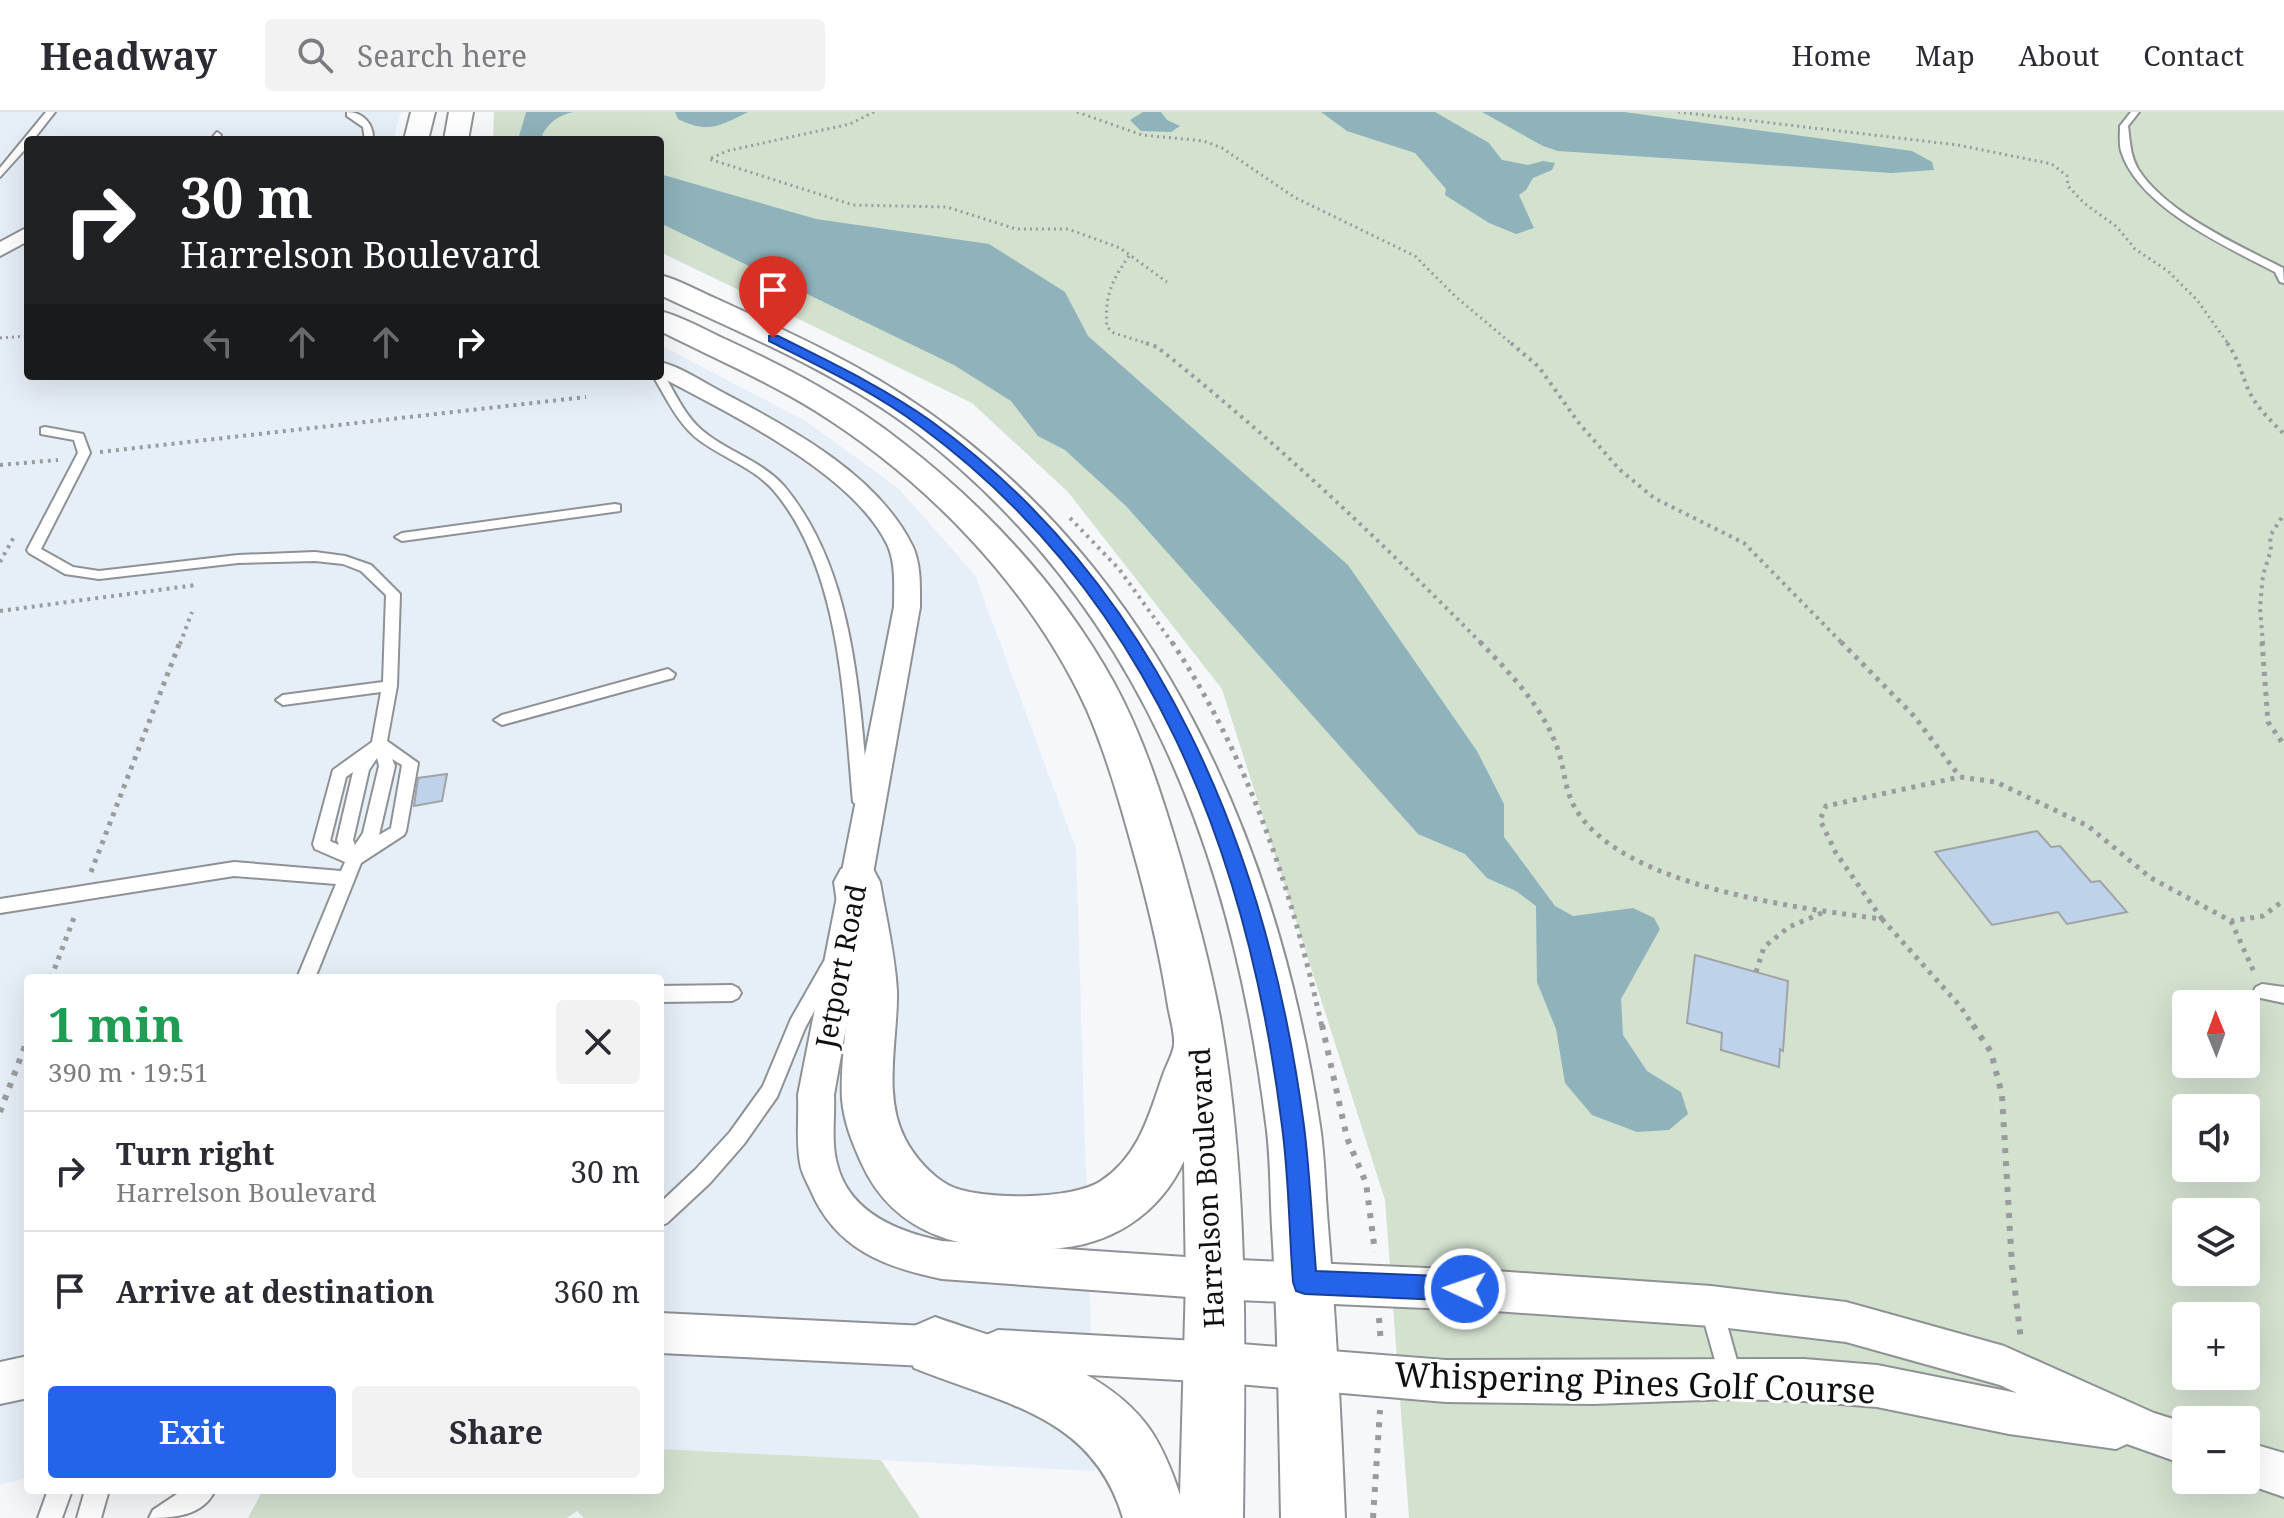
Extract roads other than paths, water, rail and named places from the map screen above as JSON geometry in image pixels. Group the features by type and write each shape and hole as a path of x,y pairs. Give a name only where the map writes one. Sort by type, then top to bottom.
{"main road":[{"path":"417,136 423,112"},
{"path":"457,136 461,112"},
{"path":"664,286 852,377 924,422 973,460 1017,500 1058,544 1103,600 1143,660 1197,761 1225,836 1253,926 1276,1026 1293,1127 1305,1282 1313,1518"},
{"name":"Harrelson Boulevard","path":"664,322 780,379 872,435 965,514 1027,586 1082,662 1123,747 1145,810 1176,923 1199,1044 1209,1139 1216,1279 1211,1518"},
{"path":"860,859 872,974 868,1095 871,1119 887,1160 918,1197 941,1211 987,1220 1066,1220 1087,1217 1115,1204 1140,1185 1162,1149 1199,1044"},
{"path":"935,1347 1074,1401 1101,1419 1119,1436 1140,1469 1155,1518"}],"street":[{"path":"0,250 24,235"},
{"name":"Jetport Road","path":"664,370 740,411 833,471 876,508 900,546 907,571 907,607 816,1095 818,1164 833,1198 846,1216 871,1237 888,1246 942,1260 1305,1282"},
{"name":"Whispering Pines Golf Course","path":"1305,1282 1711,1306 1846,1322 2004,1366 2168,1438"},
{"path":"664,1333 1215,1362 1309,1370"},
{"name":"Whispering Pines Golf Course","path":"1309,1370 1446,1381 1593,1383 1731,1378 1877,1386 2009,1413 2168,1438"},
{"path":"0,1383 24,1378"},
{"path":"2260,1467 2284,1475"}],"lane":[{"path":"31,136 51,112"},
{"path":"2135,112 2124,126 2126,153 2147,188 2222,241 2279,270 2284,280"},
{"path":"350,114 364,120 369,136"},
{"path":"0,174 24,145"},
{"path":"662,380 691,427 776,484 797,511 829,586 851,696 860,859"},
{"path":"45,431 79,437 84,453 34,550 70,571 99,575 298,555 340,558 366,568 393,594 390,686 379,743 361,769 345,840 354,859"},
{"path":"402,537 615,508"},
{"path":"502,720 668,674"},
{"path":"283,700 390,686"},
{"path":"354,859 321,844 339,774 379,743"},
{"path":"308,974 354,859 371,835 387,766 379,743"},
{"path":"354,859 398,831 410,763 379,743"},
{"path":"0,906 234,869 347,878"},
{"path":"664,1210 728,1148 770,1091 797,1025 846,935"},
{"path":"2262,992 2284,995"},
{"path":"664,994 732,993"},
{"path":"1711,1306 1731,1378"},
{"path":"50,1518 59,1494"},
{"path":"89,1518 96,1494"},
{"path":"161,1518 198,1494"},
{"path":"185,1518 201,1494"}],"water":[{"path":"526,112 573,112 559,117 548,126 543,136 519,136"},
{"path":"675,112 748,112 706,127 688,124 678,119"},
{"path":"1143,112 1161,112 1167,120 1180,126 1171,132 1141,131 1130,120"},
{"path":"1321,112 1435,112 1489,143 1502,160 1528,165 1543,161 1555,163 1552,170 1533,178 1519,195 1534,228 1516,234 1489,223 1445,195 1446,189 1415,153 1347,131"},
{"path":"1482,112 1624,112 1912,151 1932,162 1934,170 1891,173 1558,151"},
{"path":"664,175 816,219 989,244 1065,292 1088,336 1348,565 1477,751 1504,804 1504,837 1555,906 1573,916 1633,908 1654,918 1660,929 1621,999 1623,1035 1647,1071 1681,1092 1688,1114 1669,1130 1637,1132 1592,1115 1565,1083 1556,1029 1537,982 1536,906 1516,891 1487,878 1465,854 1418,834 1126,506 1065,450 1038,436 1011,401 954,365 664,225"}]}
